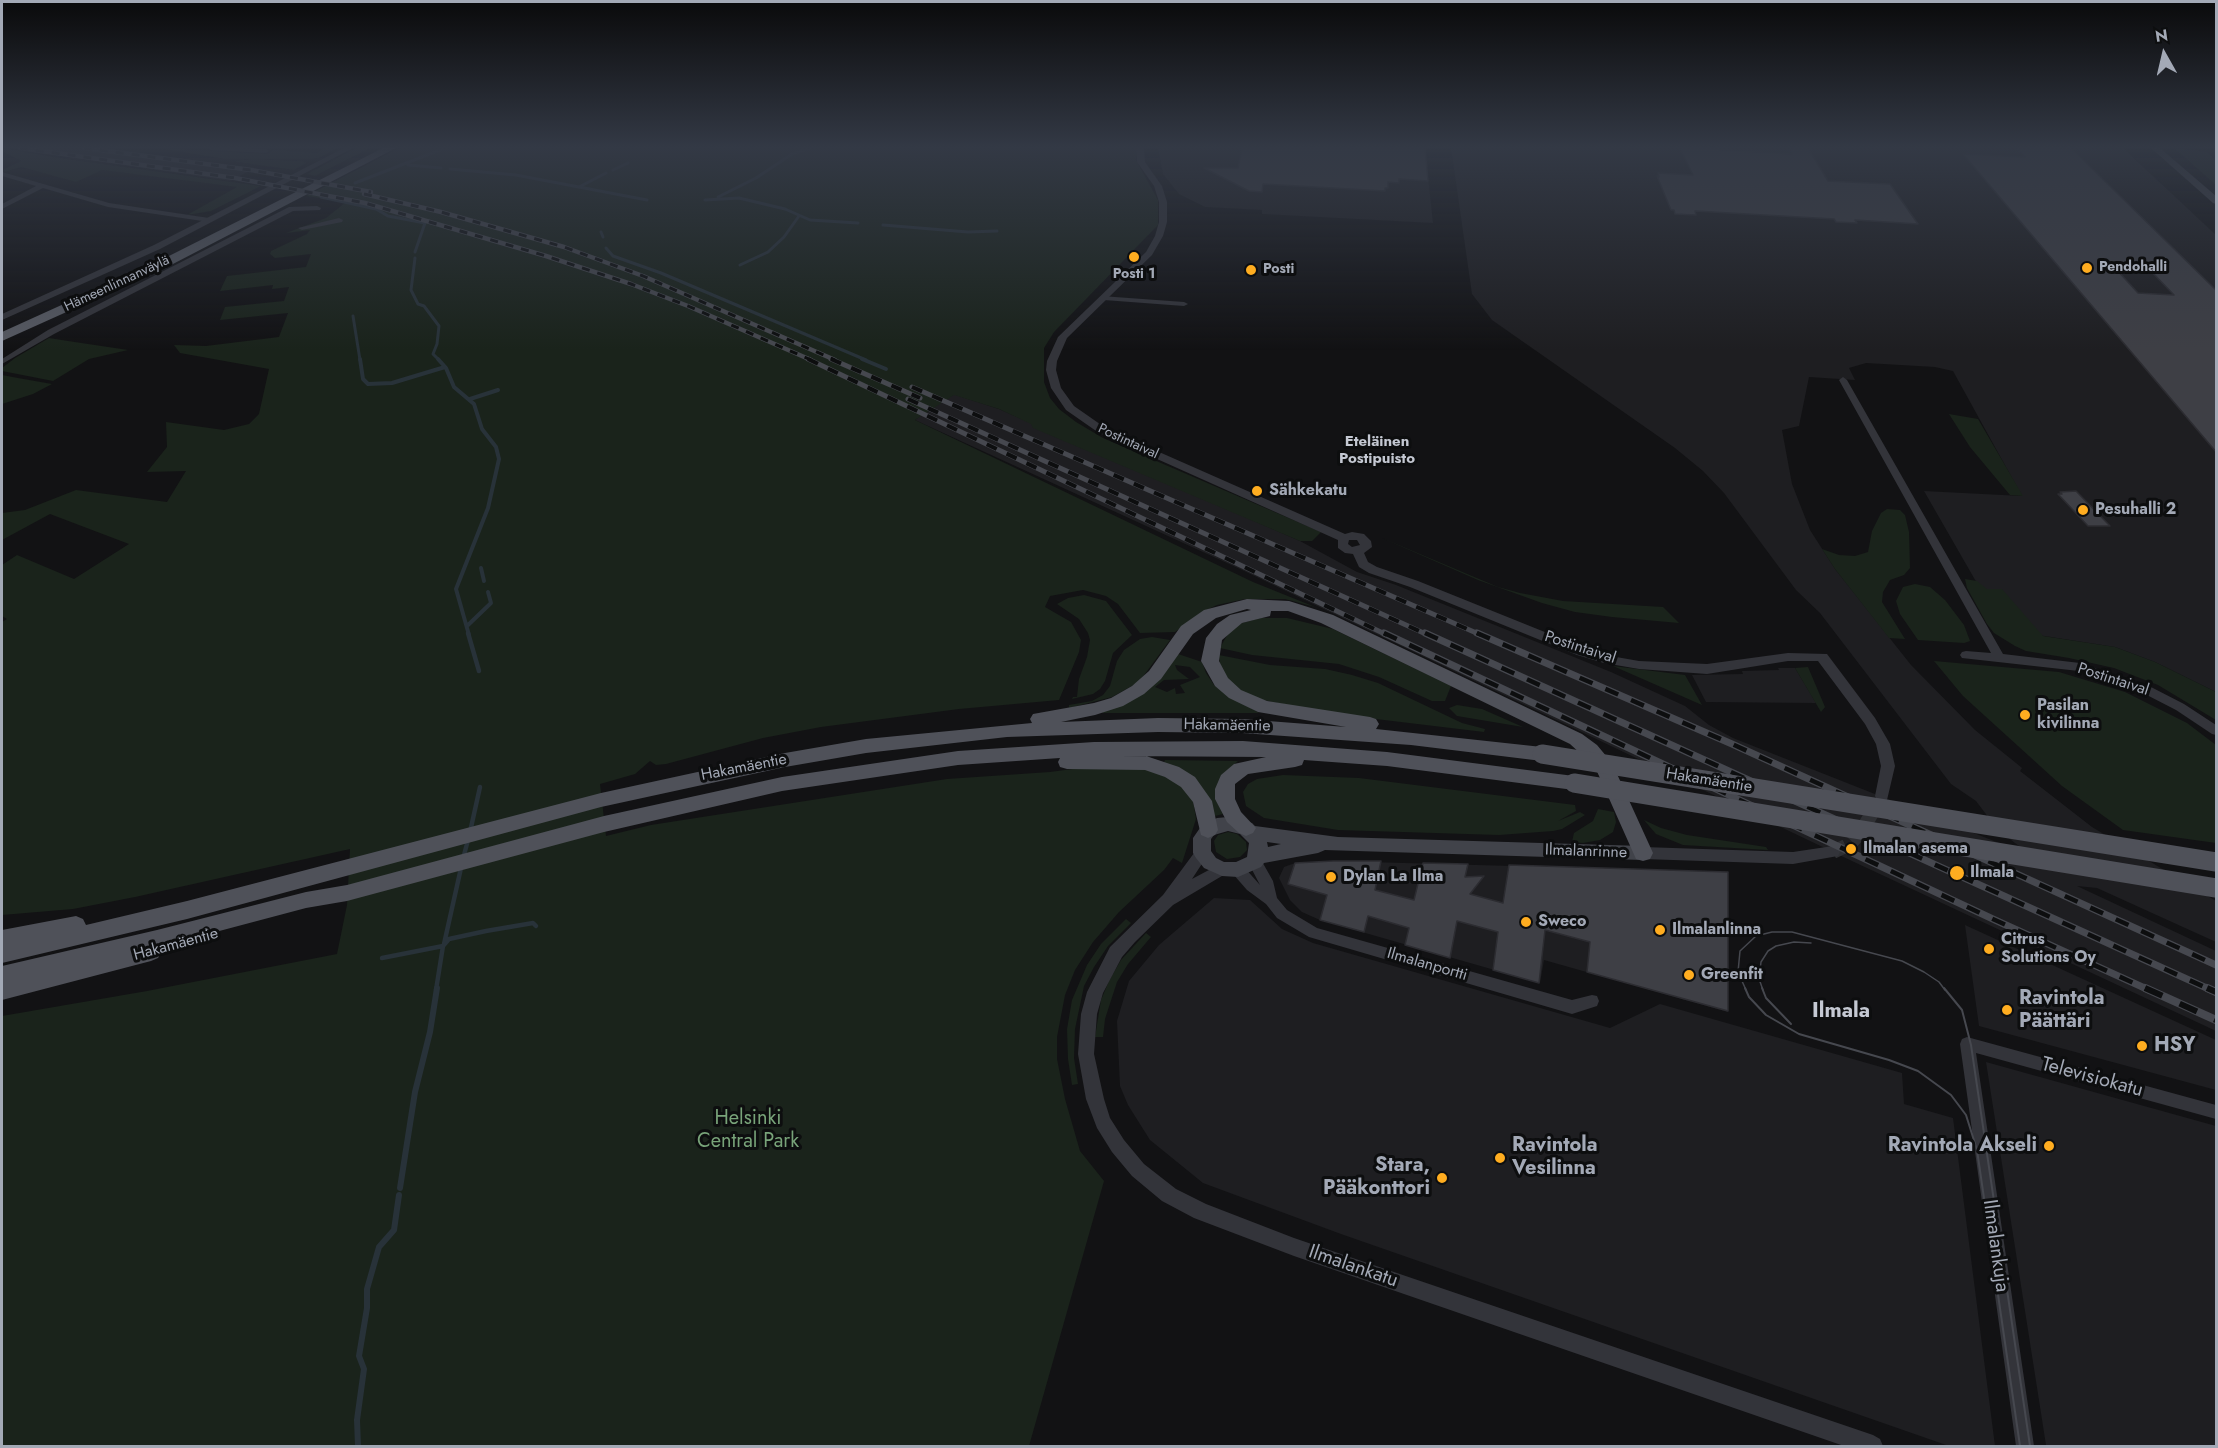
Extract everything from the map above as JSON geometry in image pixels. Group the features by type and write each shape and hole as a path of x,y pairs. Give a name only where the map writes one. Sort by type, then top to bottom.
{"highway":[{"name":"Hämeenlinnanväylä","path":"2,318 153,259 240,216"},
{"name":"Hämeenlinnanväylä","path":"2,337 177,257 258,216"}],"main road":[{"path":"1007,730 1032,720 1095,709 1128,696 1155,675 1187,630 1203,617 1219,610 1256,603 1289,606 1304,610 1348,630 1555,728 1591,750 1603,763 1610,777 1642,853"},
{"path":"1348,630 1301,615 1264,612 1236,620 1223,628 1214,638 1210,661 1221,682 1235,694 1253,704 1294,713 1360,721 1411,738"},
{"name":"Hakamäentie","path":"2,954 187,910 601,800 785,760 866,746 1007,730 1146,725 1242,726 1411,738 1542,754 2217,862"},
{"name":"Hakamäentie","path":"2,975 306,900 347,892 604,825 782,784 958,759 1167,747 1322,753 1409,761 1574,783 2217,888"},
{"path":"1249,831 1228,824 1217,825 1208,830 1202,838 1202,853 1210,863 1243,864 1259,850 1258,841 1249,831 1234,817 1225,799 1224,789 1228,780 1242,769 1254,765 1291,761 1322,753"},
{"path":"1018,754 1063,762 1126,761 1161,767 1180,776 1196,791 1202,801 1208,830"},
{"name":"Ilmalanrinne","path":"1249,831 1338,844 1642,853"},
{"name":"Ilmalanrinne","path":"1243,864 1285,850 1338,844"},
{"name":"Hakamäentie","path":"2,991 301,912 347,892"},
{"name":"Hakamäentie","path":"2,939 187,900 245,894"}],"street":[{"path":"178,216 209,220"},
{"path":"2,318 113,268 218,216"},
{"path":"2,361 51,332 279,216"},
{"name":"Postintaival","path":"1163,216 1159,236 1149,253 1063,338 1052,361 1053,380 1070,408 1102,431 1344,538 1341,543 1345,548 1358,551 1363,564 1373,570 1414,584 1582,652 1604,659 1659,668 1707,669 1788,657 1822,657 1870,721 1883,744 1888,766 1882,796"},
{"path":"302,228 339,220"},
{"path":"1104,298 1184,304"},
{"path":"1843,380 1999,657"},
{"name":"Postintaival","path":"1966,655 2080,667 2145,689 2180,707 2217,731"},
{"name":"Ilmalanrinne","path":"1642,853 1793,858 1833,852"},
{"name":"Ilmalankatu","path":"1202,853 1168,900 1116,952 1104,973 1089,1014 1086,1054 1095,1099 1103,1122 1118,1146 1138,1170 1169,1195 1201,1211 1294,1247 1873,1446"},
{"name":"Ilmalankatu","path":"1168,900 1243,864"},
{"name":"Ilmalanportti","path":"1243,864 1252,886 1271,900 1289,919 1314,933 1572,1007 1592,1001"},
{"name":"Televisiokatu","path":"1967,1044 2217,1112"},
{"name":"Ilmalankuja","path":"1967,1044 2025,1446"}],"shaded area":[{"path":"1292,216 1432,216 1433,223"},
{"path":"1461,216 2195,216 2216,235 2216,692 2155,662 2115,647 2025,633 1978,585 1924,491 2022,496 1953,371 1935,367 1866,363 1849,368 1855,380 1809,377 1799,426 1782,430 1792,484 1810,530 1835,569 1911,665 1975,730 2022,768 2020,771 2092,827 2216,901 2216,942 2097,888 2077,886 2216,951 2216,1031 1852,861 1240,569 915,420 950,393 999,409 1300,541 1357,572 1396,585 1611,672 1685,706 1709,725 1733,738 2032,856 1998,830 1976,801 1951,784 1820,613 1796,590 1724,493 1703,471 1675,448 1492,320 1472,294"},
{"path":"1778,668 1795,668 1816,703 1706,702 1692,675 1743,674 1742,671 1779,670"},
{"path":"1333,861 1728,872 1728,1012 1544,960 1540,983 1320,920 1302,912 1290,900 1279,878 1284,867 1295,863"},
{"path":"1214,898 1250,900 1282,929 1313,943 1610,1028 1660,1004 1902,1073 1904,1104 1953,1118 1995,1446 1949,1446 1341,1234 1203,1183 1150,1140 1128,1105 1120,1086 1117,1021 1129,981 1159,945"},
{"path":"1965,925 2216,1040 2216,1090 1979,1026"},
{"path":"1986,1062 2216,1126 2216,1446 2046,1445"}],"green space":[{"name":"Helsinki Central Park","path":"329,216 1158,216 1158,225 1054,332 1044,348 1044,382 1050,398 1059,409 1076,422 1103,438 1321,532 1312,541 1300,541 1033,428 1031,424 999,409 954,395 915,420 1253,582 1315,607 1285,599 1245,599 1217,605 1204,611 1175,632 1140,633 1118,604 1106,596 1083,590 1050,596 1045,607 1071,622 1081,640 1079,652 1059,700 959,709 821,727 763,738 666,764 656,765 650,761 635,774 600,784 606,836 651,825 947,779 1080,768 1144,768 1178,782 1193,800 1196,819 1182,863 1173,858 1164,870 1119,912 1093,942 1075,970 1065,995 1057,1037 1057,1059 1065,1099 1080,1151 1104,1181 1029,1446 2,1446 2,1016 147,991 337,954 347,905 350,849 73,909 2,915 2,622 7,619 2,616 2,565 17,555 74,579 129,544 50,514 2,540 2,513 25,510 76,490 167,502 186,471 147,472 167,447 166,422 224,430 249,424 259,414 269,369 180,353 174,345 206,346 279,337 288,313 220,320 225,307 284,301 289,287 272,289 273,285 220,291 227,276 306,267 311,254 275,258 270,254 271,251 307,234 310,230 286,233"},
{"path":"49,338 128,350 89,359 53,381 2,371 2,368 15,358"},
{"path":"2,375 52,384 33,394 2,404"},
{"path":"1949,414 1978,419 2023,496 2010,495 1970,447"},
{"path":"1887,509 1900,510 1905,515 1909,532 1910,568 1904,575 1890,580 1883,592 1882,602 1905,639 1889,638 1822,549 1839,555 1855,556 1868,552 1872,531 1881,513"},
{"path":"1382,538 1498,587 1563,601 1663,607 1679,623 1575,612 1542,603 1478,580"},
{"path":"1965,579 1977,581 1987,589 2002,589 2043,636 2115,647 2155,662 2216,692 2216,720 2158,685 2114,668 2026,651 2015,646 1994,633 1987,624 1967,588"},
{"path":"1915,584 1930,587 1945,600 1964,625 1970,641 1964,643 1918,640 1900,614 1896,601 1903,587"},
{"path":"1084,595 1106,601 1132,635 1113,653 1105,681 1100,689 1093,694 1072,699 1077,697 1079,679 1090,640 1079,619 1057,604 1068,598"},
{"path":"1261,618 1287,618 1333,629 1451,686 1445,701 1432,701 1379,677 1339,664 1252,655 1220,648 1230,630 1242,623"},
{"path":"1152,637 1170,640 1139,682 1112,697 1069,708 1069,705 1092,701 1103,695 1110,686 1117,661 1124,650 1140,639"},
{"path":"1178,654 1202,662 1214,685 1259,713 1102,713","holes":["1175,665 1190,667 1200,677 1180,685 1185,693 1176,694 1175,688 1167,692 1155,687 1164,680 1189,679 1177,670"]},
{"path":"1219,655 1270,665 1325,669 1352,675 1378,683 1462,723 1485,729 1484,732 1326,713 1263,700 1242,692 1227,680"},
{"path":"1934,661 2059,672 2125,692 2187,723 2216,745 2216,843 2123,830 2062,786 1963,696"},
{"path":"1613,666 1685,675 1702,705"},
{"path":"1808,667 1825,707 1821,712 1795,668"},
{"path":"1457,705 1482,709 1523,727 1457,716 1449,708"},
{"path":"1165,760 1238,761 1223,774 1217,787 1217,802 1223,814 1215,816 1164,762"},
{"path":"1283,775 1359,778 1575,805 1576,811 1558,821 1580,812 1585,815 1562,829 1499,835 1338,830 1264,818 1246,806 1243,792 1248,784 1257,779"},
{"path":"1598,809 1614,812 1616,822 1613,832 1600,840 1572,842 1574,833 1593,821"},
{"path":"1644,820 1661,828 1687,835 1766,847 1768,850 1683,845 1656,834"},
{"path":"1228,832 1237,834 1246,842 1247,850 1240,857 1227,859 1216,852 1214,841 1218,835"},
{"path":"1126,919 1131,923 1108,946 1084,986 1075,1029 1074,1058 1078,1084 1072,1085 1067,1029 1072,1000 1087,965 1101,944"},
{"path":"1146,933 1151,937 1128,964 1117,982 1105,1019 1103,1037 1095,1037 1101,1000 1109,981 1121,960"}],"building":[{"path":"1774,216 1912,216 1918,224 1855,220 1857,223 1836,222 1834,219"},
{"path":"2015,216 2140,216 2217,291 2217,453","holes":["2114,267 2149,269 2174,295 2138,293"]},
{"name":"Pesuhalli 2","path":"2076,491 2110,526 2088,526 2058,494"},
{"path":"1381,861 1375,890 1414,900 1423,863 1468,864 1465,877 1484,876 1470,894 1503,903 1509,865 1728,872 1728,1011 1587,972 1590,942 1545,930 1539,983 1493,970 1498,932 1457,921 1450,958 1405,945 1409,928 1368,916 1364,932 1320,920 1327,895 1288,884 1295,863"}],"waterway":[{"path":"387,216 425,223 415,252"},
{"path":"740,265 768,252 784,237 799,216"},
{"path":"800,216 810,220 858,223"},
{"path":"883,225 968,232 997,231"},
{"path":"601,232 603,237"},
{"path":"606,248 613,256 661,273 866,360"},
{"path":"415,258 411,290 418,304 424,306 439,326 437,344 433,354 438,359"},
{"path":"353,316 360,360"},
{"path":"360,359 363,379 368,384 392,383 445,367"},
{"path":"438,359 446,368 454,387 474,404 482,429 496,447 499,459 488,508 456,589 469,635"},
{"path":"862,359 886,369"},
{"path":"470,399 498,390"},
{"path":"481,568 484,581"},
{"path":"467,626 491,603 488,592"},
{"path":"468,633 479,671"},
{"path":"470,832 480,787"},
{"path":"464,855 468,840"},
{"path":"444,944 461,868"},
{"path":"443,946 449,939 486,931 533,923 536,926"},
{"path":"382,958 443,946"},
{"path":"436,990 443,946"},
{"path":"400,1188 415,1092 430,1032 437,988"},
{"path":"358,1446 357,1420 364,1369 359,1356 367,1308 367,1289 379,1247 394,1230 399,1195"}],"tunnel":[{"path":"1833,852 1850,844 1861,832 1879,801"}],"tram line":[{"path":"1746,990 1738,972 1740,951 1756,936 1772,932 1792,932 1902,961 1939,982 1945,990"},
{"path":"1763,990 1759,979 1761,962 1768,951 1776,946 1794,942 1811,943"},
{"path":"1745,988 1749,997 1766,1015 1799,1034 1889,1060 1918,1071 1951,1095 1966,1115 1977,1150 2020,1446"},
{"path":"1762,988 1766,998 1791,1024"},
{"path":"1944,988 1962,1010 1971,1045 2030,1446"}],"railway":[{"path":"408,216 546,256 631,284 688,306 811,360"},
{"path":"454,216 564,247 643,276 835,360"},
{"path":"808,359 1387,635"},
{"path":"831,359 920,398"},
{"path":"912,387 1481,635"},
{"path":"908,399 1428,635"},
{"path":"1384,633 2149,990"},
{"path":"1425,633 2211,990"},
{"path":"1477,633 1732,744 2216,965"},
{"path":"2145,988 2216,1020"},
{"path":"2207,988 2216,992"}],"place":[{"name":"Posti 1","path":"1134,257"},
{"name":"Pendohalli","path":"2087,268"},
{"name":"Posti","path":"1251,270"},
{"name":"Sähkekatu","path":"1257,491"},
{"name":"Pesuhalli 2","path":"2083,510"},
{"name":"Pasilan kivilinna","path":"2025,715"},
{"name":"Ilmalan asema","path":"1851,849"},
{"name":"Ilmala","path":"1957,873"},
{"name":"Dylan La Ilma","path":"1331,877"},
{"name":"Sweco","path":"1526,922"},
{"name":"Ilmalanlinna","path":"1660,930"},
{"name":"Citrus Solutions Oy","path":"1989,949"},
{"name":"Greenfit","path":"1689,975"},
{"name":"Ravintola Päättäri","path":"2007,1010"},
{"name":"HSY","path":"2142,1046"},
{"name":"Ravintola Akseli","path":"2049,1146"},
{"name":"Ravintola Vesilinna","path":"1500,1158"},
{"name":"Stara, Pääkonttori","path":"1442,1178"}],"district":[{"name":"Eteläinen Postipuisto","path":"1377,450"},
{"name":"Ilmala","path":"1841,1012"}]}
